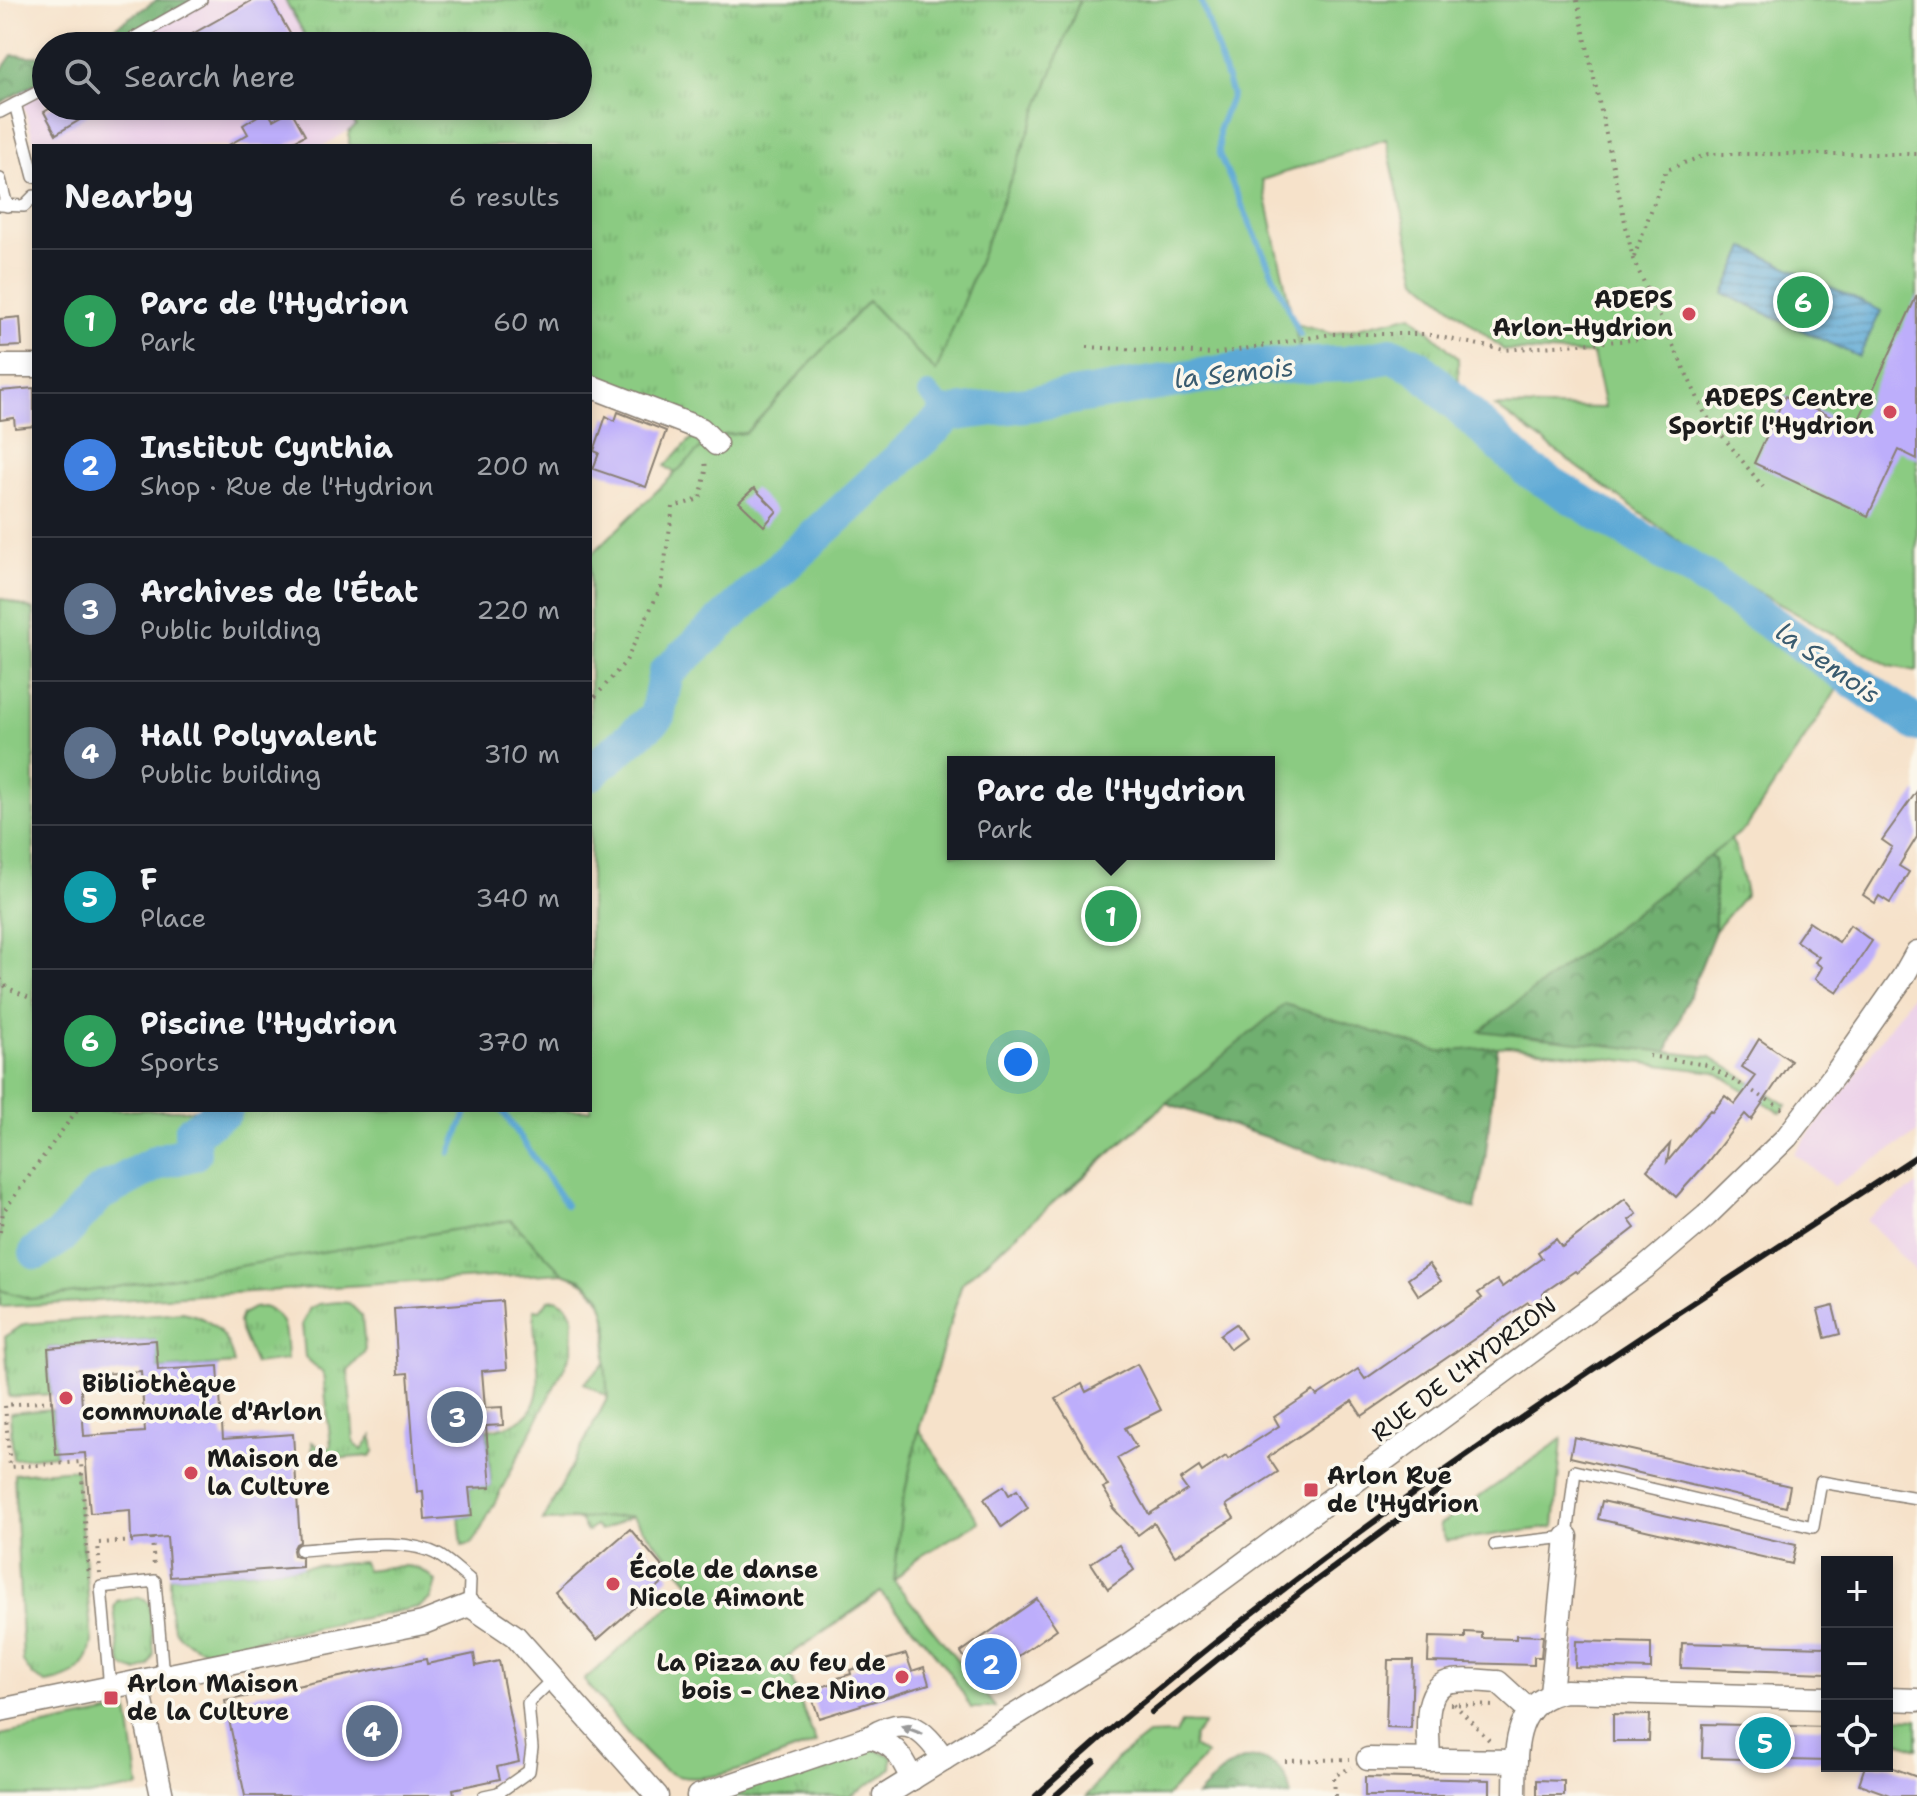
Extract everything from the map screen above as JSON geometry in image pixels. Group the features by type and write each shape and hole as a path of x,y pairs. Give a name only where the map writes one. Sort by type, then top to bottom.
{"street":[{"path":"0,366 32,366"},
{"path":"592,387 708,437"},
{"name":"RUE DE L'HYDRION","path":"884,1796 1125,1647 1201,1595 1646,1267 1748,1177 1800,1120 1895,989 1917,952"},
{"path":"1551,1693 1567,1537"},
{"path":"0,1710 423,1623 469,1605 515,1636 657,1796"},
{"path":"1429,1760 1430,1698 1437,1687 1454,1680 1498,1682 1530,1711"},
{"path":"138,1683 162,1796"},
{"path":"1515,1796 1522,1724 1539,1700 1551,1693 1821,1698"},
{"path":"1893,1699 1917,1700"},
{"path":"698,1796 870,1737 887,1726 901,1725 915,1729 933,1742 944,1759"},
{"path":"870,1737 888,1742 898,1751 912,1779"},
{"path":"1368,1759 1516,1761"}],"lane":[{"path":"145,32 201,0"},
{"path":"0,112 32,95"},
{"path":"15,104 32,169"},
{"path":"0,179 4,206 24,206 32,198"},
{"path":"1495,1545 1567,1537 1575,1471 1813,1527 1821,1482 1917,1498"},
{"path":"301,1550 412,1546 438,1555 470,1580 469,1605"},
{"path":"110,1689 101,1587 155,1581 163,1677"},
{"path":"484,1796 498,1793 529,1771 532,1748 528,1703 554,1678"}],"path":[{"path":"1577,0 1633,259 1705,414 1763,487"},
{"path":"1633,259 1666,170 1708,154 1917,154"},
{"path":"1087,347 1214,354 1332,334 1425,334 1504,350 1669,337"},
{"path":"592,701 626,661 661,587 673,507 700,499 708,437"},
{"path":"0,979 6,987 32,999"},
{"path":"1649,1056 1707,1065 1800,1120"},
{"path":"0,1232 3,1212 76,1112"},
{"path":"52,1401 5,1405 10,1467 81,1462 90,1588 101,1587 98,1543 138,1541"},
{"path":"152,1538 155,1581"},
{"path":"1437,1687 1494,1745"},
{"path":"1448,1715 1448,1704 1502,1706"},
{"path":"1475,1739 1500,1740"},
{"path":"1285,1761 1368,1759"},
{"path":"1335,1796 1334,1776 1368,1759"}],"shaded area":[{"path":"194,0 285,0 303,32 133,32"},
{"path":"32,86 32,120 353,120 356,126 326,144 34,144 20,92"},
{"path":"1917,988 1917,1133 1834,1186 1794,1153 1847,1087"},
{"path":"1917,1185 1917,1273 1866,1219"}],"green space":[{"path":"157,0 194,0 133,32 107,32"},
{"path":"285,0 1080,0 986,247 1332,334 1412,315 1458,358 1459,394 1527,469 1736,849 1746,894 1715,931 1715,860 1275,763 1275,756 947,756 947,860 954,860 1006,1244 962,1283 919,1429 979,1522 916,1559 861,1607 784,1659 816,1743 720,1775 682,1777 668,1772 636,1742 584,1680 693,1586 632,1516 600,1531 595,1526 587,1532 580,1520 543,1521 608,1397 584,1383 605,1363 607,1333 604,1308 590,1288 579,1280 563,1273 0,1307 0,1182 592,1112 677,475 665,466 701,429 592,387 592,144 349,144 349,131 356,126 353,120 592,120 592,32 303,32","holes":["868,302 728,470 724,435 746,433"]},
{"path":"1080,0 1917,0 1917,671 1890,666 1715,568 1495,406 1605,408 1593,354 1504,350 1417,279 1386,139 1262,180 1300,352 1403,350 1509,444 1712,579 1853,665 1746,828 1480,1031 1711,1057 1787,1105 1781,1113 1715,1072 1508,1046 1439,1052 1285,1004 1166,1103 962,1283 919,1429 902,1505 894,1581 996,1708 971,1708 941,1661 880,1592 784,1659 816,1743 741,1770 700,1778 682,1777 668,1772 647,1754 584,1680 693,1586 632,1516 543,1521 608,1397 605,1363 609,1326 599,1294 581,1279 563,1273 511,1220 31,1299 0,1290 0,598 32,609 32,1112 592,1112 592,554 703,446 709,451 724,435 746,433 868,301 936,372"},
{"path":"12,55 32,56 32,86 0,103 0,72"},
{"path":"1684,840 1715,860 1715,931 1667,1052 1710,1060 1498,1044 1485,1160 1475,1209 1166,1103 1065,1194 1233,860 1275,860 1275,856"},
{"path":"556,1299 567,1305 573,1317 572,1352 477,1537 471,1544 462,1546 459,1517 471,1516 469,1488 491,1486 487,1430 511,1425 526,1415 535,1402 538,1367 534,1309 540,1310 549,1300"},
{"path":"349,1303 362,1316 365,1351 348,1371 354,1443 362,1450 372,1436 374,1452 370,1456 318,1460 313,1458 312,1442 325,1452 331,1446 323,1373 305,1357 302,1324 310,1308"},
{"path":"263,1307 281,1321 287,1360 255,1364 239,1322 242,1314"},
{"path":"183,1312 218,1329 228,1344 234,1364 158,1370 155,1340 48,1348 51,1394 9,1397 5,1337 24,1324"},
{"path":"52,1409 56,1455 13,1459 10,1413"},
{"path":"1562,1439 1554,1527 1446,1541 1439,1525"},
{"path":"76,1469 92,1642 83,1666 64,1679 46,1683 32,1675 23,1662 14,1474"},
{"path":"363,1562 366,1570 404,1566 421,1570 436,1582 431,1599 419,1607 205,1650 182,1638 172,1623 170,1577"},
{"path":"138,1597 149,1604 154,1654 149,1666 137,1672 123,1666 120,1659 114,1608 117,1601"},
{"path":"128,1709 139,1787 87,1796 0,1796 0,1735"},
{"path":"1893,1718 1917,1719 1917,1749 1893,1740"},
{"path":"1181,1723 1204,1724 1194,1737 1193,1747 1207,1755 1166,1796 1087,1796 1116,1760 1148,1735 1176,1734"},
{"path":"872,1747 892,1756 891,1768 850,1796 724,1796"},
{"path":"1252,1758 1267,1761 1279,1769 1287,1781 1291,1796 1197,1796 1228,1767"}],"water":[{"path":"1745,247 1881,311 1859,357 1724,294"}],"building":[{"path":"253,0 271,0 289,32 196,32"},
{"path":"48,120 80,120 56,134"},
{"path":"251,120 297,120 305,135 289,144 230,144 248,134 243,125"},
{"name":"ADEPS Centre Sportif l'Hydrion","path":"1917,295 1917,459 1899,450 1868,516 1754,463 1785,396 1855,428"},
{"path":"20,317 22,346 0,347 0,319"},
{"path":"32,388 32,426 15,428 14,418 0,420 0,391"},
{"path":"618,412 666,431 646,487 593,469 599,453 594,451 606,416 615,421"},
{"path":"754,488 777,511 764,526 739,502"},
{"path":"1917,791 1917,837 1899,866 1909,872 1890,903 1879,896 1875,903 1863,895 1892,847 1882,840"},
{"path":"1809,922 1839,942 1850,925 1872,941 1837,993 1815,979 1822,967 1815,962 1819,957 1796,941"},
{"path":"1759,1039 1791,1061 1751,1120 1745,1114 1676,1197 1647,1170 1670,1144 1667,1162 1725,1096 1735,1104 1756,1076 1742,1067"},
{"path":"1625,1199 1637,1214 1629,1220 1635,1228 1577,1273 1575,1271 1543,1293 1544,1296 1531,1306 1528,1302 1362,1416 1352,1401 1268,1457 1278,1472 1226,1505 1234,1518 1175,1556 1154,1523 1138,1535 1112,1507 1103,1488 1108,1486 1056,1399 1082,1384 1086,1392 1137,1364 1161,1410 1125,1428 1136,1447 1117,1458 1149,1514 1187,1490 1180,1480 1199,1467 1202,1472 1226,1456 1228,1459 1279,1426 1274,1417 1313,1391 1317,1396 1358,1369 1365,1379 1482,1298 1478,1293 1497,1280 1502,1287 1542,1258 1538,1252 1556,1239 1562,1247"},
{"path":"1429,1264 1441,1281 1419,1296 1408,1279"},
{"path":"502,1301 507,1369 482,1371 485,1408 502,1407 503,1425 486,1426 491,1487 469,1488 472,1516 425,1520 423,1491 417,1492 408,1373 398,1374 394,1309"},
{"path":"1833,1306 1840,1334 1825,1338 1818,1310"},
{"path":"1236,1324 1245,1338 1230,1349 1220,1335"},
{"name":"Maison de la Culture","path":"156,1340 158,1370 218,1366 223,1439 293,1434 300,1542 293,1550 294,1555 302,1558 302,1567 170,1577 167,1537 131,1540 130,1510 90,1513 85,1453 56,1455 48,1348","holes":["141,1371 145,1432 84,1436 80,1376"]},
{"path":"1574,1437 1790,1486 1786,1507 1570,1457"},
{"path":"1004,1486 1009,1495 1017,1490 1028,1508 1002,1527 984,1499"},
{"path":"1602,1501 1796,1545 1792,1564 1598,1519"},
{"name":"École de danse Nicole Aimont","path":"630,1529 670,1576 597,1640 556,1593"},
{"path":"1119,1545 1134,1570 1108,1589 1091,1563"},
{"path":"1037,1599 1057,1629 980,1683 961,1652"},
{"path":"1465,1632 1482,1633 1482,1638 1543,1636 1541,1657 1534,1657 1534,1665 1428,1662 1429,1637 1465,1638"},
{"path":"1576,1641 1651,1643 1651,1669 1575,1667"},
{"path":"1682,1643 1821,1647 1821,1673 1681,1668"},
{"path":"474,1654 476,1666 499,1661 519,1762 497,1767 500,1779 453,1789 454,1794 444,1796 245,1796 225,1701 426,1659 427,1664"},
{"path":"906,1654 912,1671 924,1667 929,1684 819,1718 810,1691 839,1681 838,1678 851,1674 850,1670"},
{"path":"1388,1660 1413,1660 1411,1728 1386,1727"},
{"path":"1613,1714 1650,1715 1649,1741 1613,1741"},
{"path":"1703,1724 1821,1727 1821,1761 1702,1758"},
{"path":"1893,1768 1917,1777 1917,1796 1892,1796 1859,1784 1863,1772 1893,1772"},
{"path":"1365,1777 1490,1780 1490,1796 1365,1796"},
{"path":"1537,1780 1564,1781 1564,1796 1537,1796"}],"waterway":[{"path":"1201,0 1232,95 1219,128 1219,154 1300,335"},
{"path":"1308,350 1314,365"},
{"name":"la Semois","path":"592,771 657,716 666,673 949,414 1258,367 1345,364 1392,355 1417,366 1527,469 1713,583 1917,724"},
{"path":"928,393 949,414"},
{"name":"la Semois","path":"37,1252 60,1237 99,1194 158,1162 193,1153 192,1132 222,1112"},
{"path":"451,1153 466,1112"},
{"path":"503,1112 566,1205"}],"railway":[{"path":"1036,1796 1138,1706 1353,1537 1576,1381 1917,1156"},
{"path":"1152,1712 1306,1588 1446,1485"},
{"path":"1055,1796 1094,1761"}],"place":[{"name":"Piscine l'Hydrion","path":"1803,302"},
{"name":"ADEPS Arlon-Hydrion","path":"1689,314"},
{"name":"ADEPS Centre Sportif l'Hydrion","path":"1890,412"},
{"name":"Parc de l'Hydrion","path":"1111,916"},
{"name":"Bibliothèque communale d'Arlon","path":"66,1398"},
{"name":"Archives de l'État","path":"457,1417"},
{"name":"Maison de la Culture","path":"191,1473"},
{"name":"Arlon Rue de l'Hydrion","path":"1311,1490"},
{"name":"École de danse Nicole Aimont","path":"613,1584"},
{"name":"Institut Cynthia","path":"991,1664"},
{"name":"La Pizza au feu de bois - Chez Nino","path":"902,1677"},
{"name":"Arlon Maison de la Culture","path":"111,1698"},
{"name":"Hall Polyvalent","path":"372,1731"},
{"name":"F","path":"1765,1743"}]}
